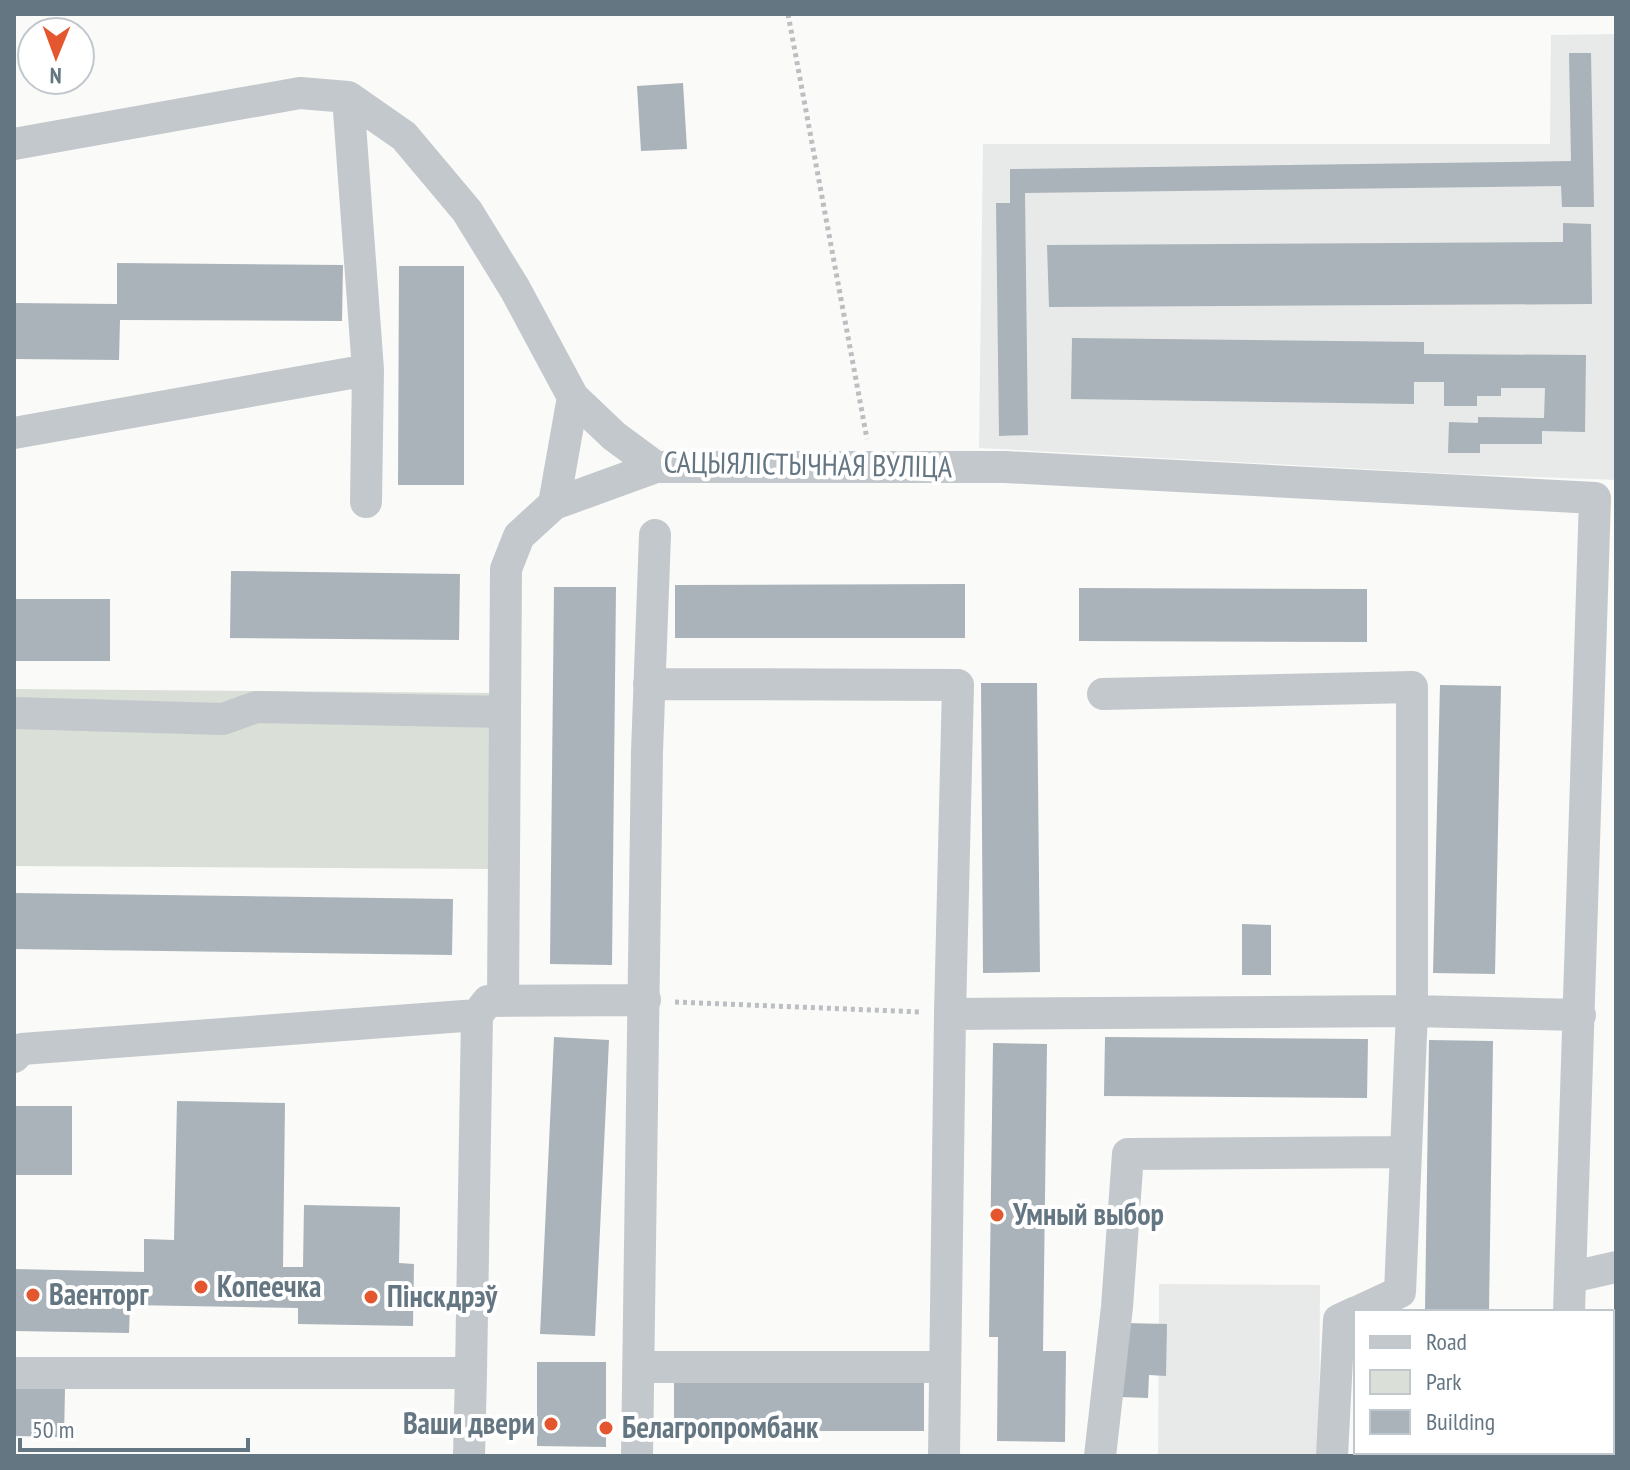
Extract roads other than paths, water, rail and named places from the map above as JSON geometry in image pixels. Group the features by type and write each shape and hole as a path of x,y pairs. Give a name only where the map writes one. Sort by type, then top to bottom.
{"street":[{"path":"14,144 300,93 348,97 368,370 366,502"},
{"name":"САЦЫЯЛІСТЫЧНАЯ ВУЛІЦА","path":"348,97 404,136 467,211 515,289 573,397 614,436 656,467 1005,467 1595,498 1580,1015"},
{"path":"14,433 368,370"},
{"path":"554,504 573,397"},
{"path":"469,1456 505,712 506,569 519,536 554,504 656,467"},
{"path":"637,1456 649,684 655,535"},
{"path":"649,684 958,685 944,1456"},
{"path":"1103,694 1412,687 1412,1011 1400,1292 1360,1310"},
{"path":"14,713 223,719 256,707 505,712"},
{"path":"14,1057 22,1049 490,1008 645,1000"},
{"path":"950,1014 1412,1011 1580,1015 1569,1310"},
{"path":"1100,1456 1117,1307 1128,1154 1405,1152"},
{"path":"1572,1277 1616,1267"},
{"path":"1332,1456 1339,1320 1354,1313"},
{"path":"639,1367 945,1367"},
{"path":"14,1373 471,1373"}],"place":[{"name":"Умный выбор","path":"997,1215"},
{"name":"Копеечка","path":"201,1287"},
{"name":"Ваенторг","path":"33,1295"},
{"name":"Пінскдрэў","path":"371,1297"},
{"name":"Ваши двери","path":"551,1424"},
{"name":"Белагропромбанк","path":"606,1428"}]}
